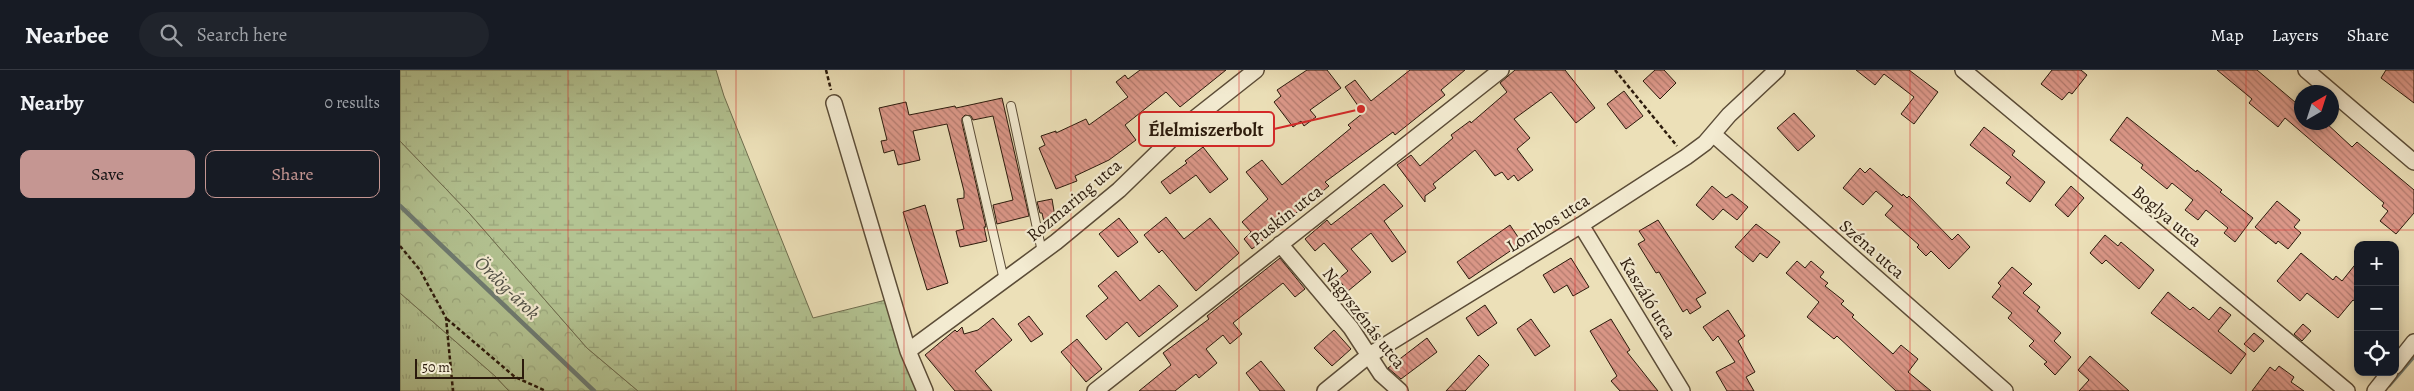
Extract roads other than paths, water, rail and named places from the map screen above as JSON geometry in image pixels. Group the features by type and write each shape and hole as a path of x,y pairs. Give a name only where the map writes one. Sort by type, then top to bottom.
{"street":[{"name":"Rozmaring utca","path":"908,351 1042,252 1119,190 1185,126 1256,70"},
{"name":"Puskin utca","path":"1096,391 1501,70"},
{"name":"Lombos utca","path":"1324,391 1368,356 1686,157 1714,134 1729,115 1777,70"},
{"name":"Boglya utca","path":"1964,70 2347,391"},
{"path":"2306,70 2414,162"},
{"path":"834,103 908,351 925,391"},
{"name":"Széna utca","path":"1714,134 2005,391"},
{"name":"Kaszáló utca","path":"1581,224 1682,391"},
{"name":"Nagyszénás utca","path":"1280,244 1351,328 1381,374 1400,391"},
{"path":"2399,361 2414,342"},
{"path":"2374,391 2387,376"}],"lane":[{"path":"1011,106 1042,252"},
{"path":"967,120 1004,280"}],"waterway":[{"name":"Ördög-árok","path":"400,206 594,391"},
{"path":"2389,385 2414,356"}],"place":[{"name":"Élelmiszerbolt","path":"1361,109"}]}
